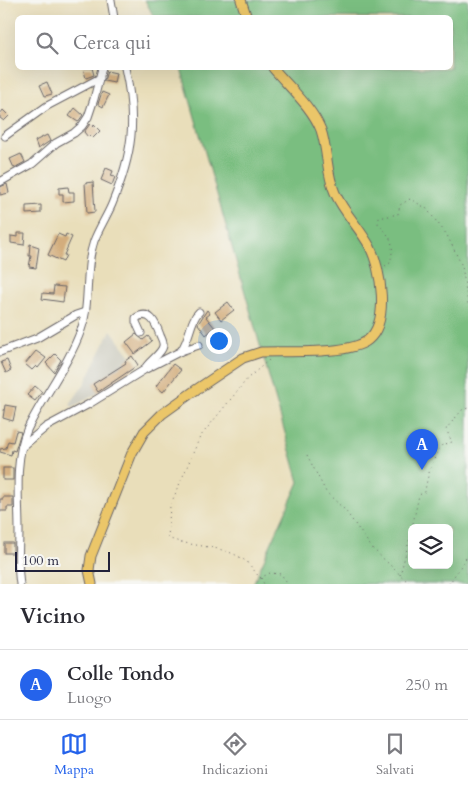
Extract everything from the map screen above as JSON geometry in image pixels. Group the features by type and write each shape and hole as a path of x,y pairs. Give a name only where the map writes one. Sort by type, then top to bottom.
{"main road":[{"path":"241,0 246,15"},
{"path":"92,584 89,570 91,556 132,453 144,432 162,414 241,359 253,354 358,347 367,341 377,330 382,312 376,267 369,246 341,205 332,187 322,135 317,122 274,70"}],"street":[{"path":"111,0 114,15"},
{"path":"0,182 32,164 56,143 80,128 89,114 102,70"},
{"path":"20,584 20,476 22,447 28,428 66,363 78,337 85,310 88,268 93,245 113,201 130,151 132,135 131,102 125,70"},
{"path":"5,136 47,106 100,78"},
{"path":"0,352 37,338 85,310"},
{"path":"181,351 188,339 194,318 199,312"},
{"path":"141,333 136,318 141,315 152,318 156,323 163,345 162,350 144,370"},
{"path":"22,447 48,425 89,404 144,370 181,351 198,345"}],"path":[{"path":"376,267 390,263 394,249 390,236 378,224 379,218 398,214 400,205 410,199 426,208 447,235 462,266 468,304"},
{"path":"264,584 245,560 226,550 168,538 170,506 200,437 248,378 269,360 272,352"},
{"path":"413,524 419,495 425,492 427,476 435,459 442,445 452,442 446,429 462,410 468,408"},
{"path":"307,455 326,492 345,510 372,548 410,584"},
{"path":"400,576 408,545"},
{"path":"450,584 468,555"},
{"path":"260,578 270,573 281,574 288,584"}],"shaded area":[{"path":"111,330 136,363 128,374 72,407 70,404 85,383"}],"green space":[{"path":"145,0 468,0 468,584 253,584 299,482 182,70 453,70 453,15 153,15"}],"building":[{"path":"84,70 93,70 94,75 86,78"},
{"path":"107,71 116,73 114,83 104,81"},
{"path":"47,82 52,94 45,96 40,85"},
{"path":"102,92 109,95 103,107 98,104"},
{"path":"75,108 83,115 78,122 69,116"},
{"path":"3,110 9,116 4,121 0,118"},
{"path":"90,124 100,131 93,138 90,135 88,137 84,132"},
{"path":"47,135 50,141 38,149 35,141"},
{"path":"21,154 25,162 14,168 10,159"},
{"path":"106,168 113,171 111,176 115,177 112,185 101,180"},
{"path":"93,182 95,212 87,213 85,183"},
{"path":"7,184 9,193 0,195 0,187"},
{"path":"68,187 69,192 74,192 74,201 63,202 63,194 59,194 59,188"},
{"path":"41,205 41,213 26,214 26,206"},
{"path":"18,233 25,233 24,245 11,243 11,236 18,237"},
{"path":"58,234 65,237 66,234 72,237 63,262 48,255"},
{"path":"30,244 39,247 36,268 29,267 31,256 29,256"},
{"path":"54,286 65,287 63,302 42,299 43,293 53,294"},
{"path":"228,302 234,310 221,320 215,312"},
{"path":"207,310 210,314 206,317 215,328 206,335 198,324"},
{"path":"136,334 143,340 148,336 152,341 135,354 126,342"},
{"path":"36,351 46,358 38,368 36,366 32,370 25,364"},
{"path":"55,354 61,360 54,372 46,363"},
{"path":"132,356 138,365 98,392 93,384 126,363 125,361"},
{"path":"7,360 11,370 6,373 1,362"},
{"path":"173,364 181,370 163,392 156,386"},
{"path":"35,386 42,392 35,401 27,395"},
{"path":"5,405 16,407 13,421 3,418"},
{"path":"16,431 21,432 15,451 12,450 11,455 0,452 0,449 6,448 8,441 13,442"},
{"path":"3,468 13,468 13,480 3,480"},
{"path":"3,497 13,497 13,507 7,507 7,511 0,511 0,499 3,499"},
{"path":"4,543 13,543 13,553 4,553"}],"place":[{"name":"Colle Tondo","path":"422,470"}]}
